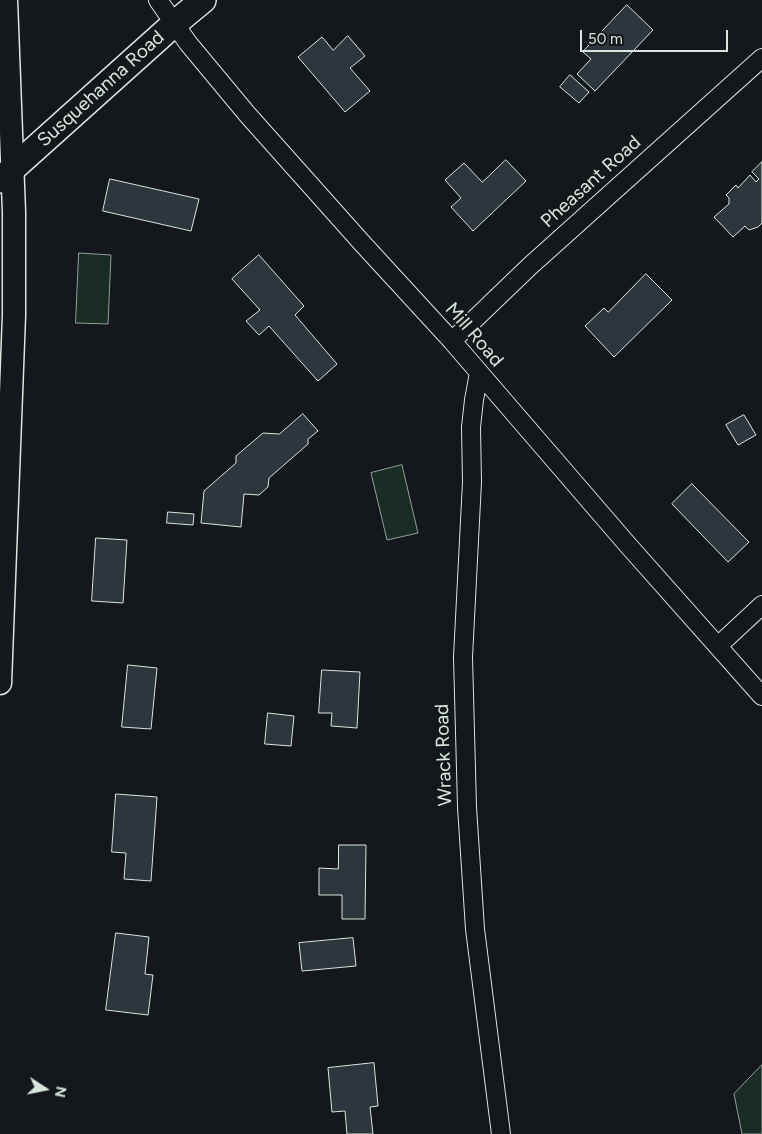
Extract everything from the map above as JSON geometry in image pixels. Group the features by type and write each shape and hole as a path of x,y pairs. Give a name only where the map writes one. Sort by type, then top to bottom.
{"main road":[{"name":"Susquehanna Road","path":"6,174 203,0"}],"street":[{"path":"0,683 14,315 14,212 6,174 6,0"},
{"name":"Mill Road","path":"158,0 188,43 254,121 452,341 627,544 762,696"},
{"name":"Pheasant Road","path":"452,341 530,266 762,58"},
{"name":"Wrack Road","path":"479,373 471,428 472,482 463,657 466,794 475,929 501,1134"},
{"path":"718,646 762,605"}],"green space":[{"path":"79,253 111,255 108,324 76,323"},
{"path":"402,465 418,533 387,540 371,473"},
{"path":"762,1065 762,1134 742,1134 734,1094"}],"building":[{"path":"627,5 653,30 595,91 577,74 591,59 583,52"},
{"path":"348,36 365,56 350,68 370,91 345,112 298,57 322,37 333,50"},
{"path":"570,75 589,92 579,103 560,87"},
{"path":"506,160 526,181 473,231 451,207 461,198 445,180 464,163 482,182"},
{"path":"762,162 762,223 758,227 749,230 745,226 733,237 714,217 729,204 729,198 726,195 736,185 738,188 750,175 756,182 759,179 752,172"},
{"path":"110,179 199,199 191,231 103,211"},
{"path":"259,255 304,306 295,315 337,364 318,381 269,326 259,335 246,321 260,310 232,279"},
{"path":"646,274 672,300 614,357 585,326 604,308 608,312"},
{"path":"303,414 318,431 308,439 308,444 269,478 268,487 259,495 244,494 241,527 201,523 204,491 236,463 236,456 263,433 279,434"},
{"path":"744,415 756,435 738,445 726,425"},
{"path":"692,484 749,542 728,562 672,504"},
{"path":"168,512 194,514 193,525 167,523"},
{"path":"96,538 127,540 123,603 92,601"},
{"path":"128,665 157,668 151,729 122,727"},
{"path":"322,670 360,672 357,728 331,726 332,713 319,713"},
{"path":"268,713 294,716 291,746 265,744"},
{"path":"116,794 157,797 151,881 124,879 126,853 112,852"},
{"path":"339,845 366,845 365,919 342,919 342,895 319,895 319,868 338,869"},
{"path":"116,933 149,937 145,974 153,975 148,1015 106,1010"},
{"path":"353,938 356,966 302,971 299,943"},
{"path":"374,1063 378,1106 370,1107 373,1134 347,1134 345,1111 332,1112 328,1068"}]}
